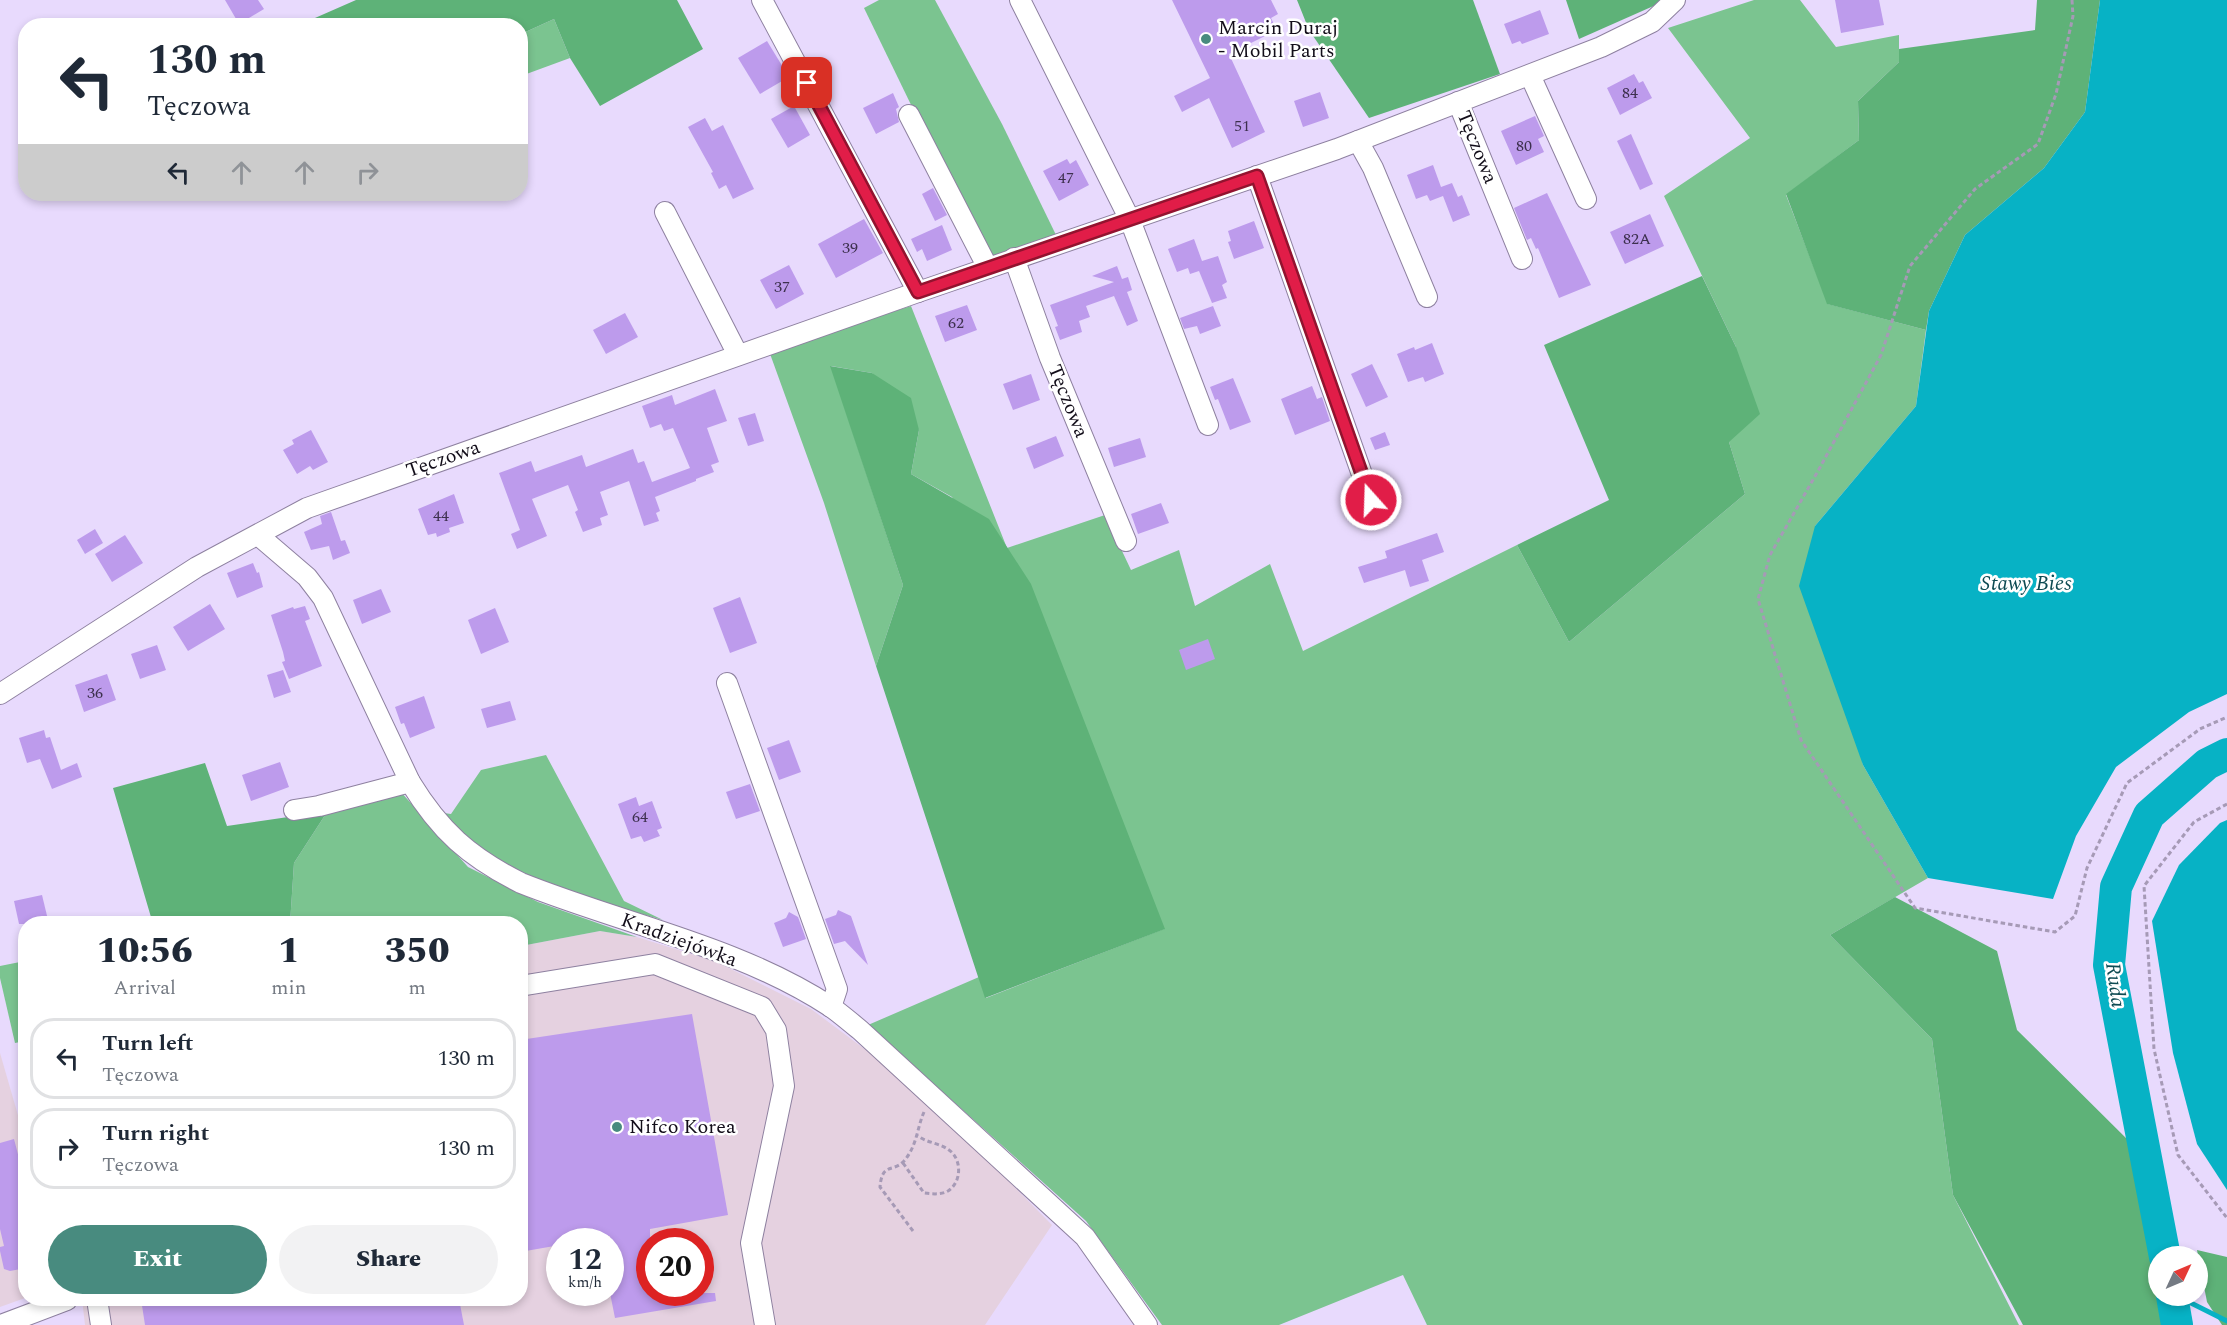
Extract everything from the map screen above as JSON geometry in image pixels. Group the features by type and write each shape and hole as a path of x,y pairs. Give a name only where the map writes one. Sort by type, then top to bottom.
{"street":[{"path":"762,0 918,292"},
{"path":"1020,0 1130,220 1208,425"},
{"name":"Tęczowa","path":"0,694 197,567 307,508 988,267 1358,141 1601,47 1652,22 1675,0"},
{"path":"1530,75 1586,199"},
{"name":"Tęczowa","path":"1458,102 1522,259"},
{"path":"909,115 988,267"},
{"path":"1358,141 1373,168 1427,297"},
{"path":"1257,176 1371,500"},
{"path":"665,212 738,355"},
{"name":"Tęczowa","path":"1014,258 1050,358 1126,541"},
{"name":"Kradziejówka","path":"258,535 307,577 323,598 410,782 423,804 441,826 466,850 491,869 521,884 714,951 781,980 831,1007 860,1030 1084,1237 1147,1325"},
{"path":"727,683 837,989 831,1007"},
{"path":"294,810 319,806 410,782"},
{"path":"528,985 655,964 762,1007 776,1030 784,1086 751,1243 765,1325"},
{"path":"1,1325 51,1306"},
{"path":"98,1306 101,1325"}],"path":[{"path":"2072,0 2073,16 2056,94 2038,144 1975,189 1910,266 1881,355 1770,555 1758,599 1801,740 1915,908 2055,932 2075,916 2087,868 2127,783 2200,729 2227,717"},
{"path":"2227,804 2194,822 2144,886 2154,1049 2178,1155 2227,1218"},
{"path":"913,1231 880,1187 880,1179 886,1170 903,1163 918,1136 923,1114 934,1098"},
{"path":"903,1163 924,1193 946,1192 954,1186 959,1174 957,1159 948,1149 931,1144 918,1136"}],"shaded area":[{"path":"600,931 637,937 717,962 811,1009 870,1053 983,1155 1052,1225 985,1325 85,1325 83,1306 528,1306 528,945"},
{"path":"0,1053 18,1115 18,1301 0,1307"}],"green space":[{"path":"356,0 677,0 703,49 600,106 570,58 554,19 528,31 528,18 315,18"},
{"path":"879,0 935,0 1002,124 1057,237 990,257 932,148 864,8"},
{"path":"1297,0 1473,0 1500,74 1369,118 1309,30"},
{"path":"1566,0 1661,0 1658,4 1579,39"},
{"path":"1754,0 1800,0 1836,47 1899,35 1899,62 1858,101 1859,140 1786,195 1828,304 1926,330 1916,406 1815,526 1863,765 1928,878 1830,935 1932,1039 1953,1195 2019,1325 1427,1325 1403,1275 1279,1325 1162,1325 1086,1221 868,1025 979,977 986,998 1164,929 952,497 911,474 919,430 872,373 831,366 903,585 876,666 824,503 769,351 911,306 1007,548 1105,515 1131,570 1179,550 1195,606 1270,564 1303,651 1517,545 1569,642 1745,494 1729,442 1736,347 1664,196 1750,138 1668,28"},
{"path":"2037,0 2100,0 2085,112 2044,168 1965,235 1929,311 1926,330 1827,304 1786,194 1859,140 1858,101 1899,62 1899,49 2035,30"},
{"path":"554,19 570,58 528,73 528,31"},
{"path":"1702,276 1736,347 1760,414 1729,442 1745,494 1569,642 1517,545 1609,500 1544,345"},
{"path":"830,366 872,373 911,398 919,430 911,474 989,519 1031,584 1165,929 985,998 876,666 903,585"},
{"path":"546,755 624,901 663,920 546,887 481,854 437,812 451,814 481,770"},
{"path":"205,763 227,826 329,809 294,863 291,916 151,916 113,788"},
{"path":"400,791 468,867 538,902 637,937 600,931 528,945 528,916 291,916 294,863 329,809"},
{"path":"1895,897 1997,951 2017,1030 2133,1145 2151,1246 2148,1246 2148,1306 2162,1306 2166,1325 2023,1325 1953,1195 1932,1039 1830,935"},
{"path":"18,962 18,1042 15,1043 0,978 0,966"},
{"path":"2208,1253 2227,1257 2227,1325 2222,1325 2208,1304"}],"water":[{"name":"Stawy Bies","path":"2100,0 2227,0 2227,694 2189,712 2116,767 2076,836 2053,899 1928,878 1863,765 1799,586 1815,526 1916,406 1929,311 1965,235 2044,168 2085,112"},
{"path":"2227,820 2227,1190 2197,1144 2173,1053 2152,921 2179,865 2220,823"}],"building":[{"path":"225,0 258,0 264,9 249,18 236,18"},
{"path":"1172,0 1271,0 1278,14 1271,18 1277,30 1229,54 1265,132 1232,148 1209,98 1182,112 1174,96 1210,78"},
{"path":"1835,0 1879,0 1884,25 1841,33"},
{"path":"1540,10 1549,34 1522,44 1520,41 1512,44 1504,24"},
{"path":"767,41 789,77 760,94 738,58"},
{"path":"1634,74 1639,83 1643,81 1652,98 1620,115 1607,88"},
{"path":"1320,92 1329,118 1303,127 1294,101"},
{"path":"893,93 899,107 896,109 899,122 876,134 863,108"},
{"path":"794,106 810,135 788,148 771,119"},
{"path":"1535,116 1544,136 1538,139 1544,152 1516,165 1501,131"},
{"path":"705,118 712,131 723,125 754,189 733,199 726,185 719,189 711,173 713,172 688,127"},
{"path":"1631,134 1653,184 1640,190 1617,141"},
{"path":"1067,159 1070,164 1076,160 1089,185 1059,201 1043,171"},
{"path":"1433,165 1441,187 1452,183 1458,197 1462,195 1470,215 1453,222 1443,196 1430,201 1427,195 1416,199 1407,175"},
{"path":"933,188 947,215 935,221 922,194"},
{"path":"1547,193 1591,285 1559,298 1538,248 1536,249 1531,238 1527,240 1514,208"},
{"path":"1650,214 1664,246 1625,264 1610,232"},
{"path":"864,219 883,253 836,278 818,244"},
{"path":"1254,221 1264,248 1234,259 1228,242 1231,241 1228,231"},
{"path":"942,225 952,250 927,261 922,249 917,252 911,239"},
{"path":"1194,239 1202,261 1218,256 1227,282 1222,285 1227,298 1212,303 1199,271 1190,274 1188,268 1177,272 1168,249"},
{"path":"789,265 804,294 776,309 760,280"},
{"path":"1117,266 1122,279 1128,277 1132,290 1127,292 1138,321 1127,326 1114,296 1086,306 1090,317 1079,321 1082,332 1060,340 1055,327 1058,326 1050,305 1114,282 1092,276"},
{"path":"967,305 977,330 945,342 935,316"},
{"path":"1213,306 1221,326 1200,334 1197,326 1184,329 1180,318"},
{"path":"625,313 638,337 606,354 593,330"},
{"path":"1432,343 1444,374 1425,382 1423,377 1408,382 1397,354"},
{"path":"1372,364 1388,397 1366,407 1351,374"},
{"path":"1031,374 1040,400 1013,410 1003,384"},
{"path":"1233,378 1251,422 1230,430 1218,399 1215,400 1210,387"},
{"path":"1312,386 1317,399 1322,397 1330,421 1295,435 1281,399"},
{"path":"715,389 727,421 707,428 719,462 711,465 714,472 655,497 660,511 656,513 659,521 644,526 629,481 600,492 608,515 600,518 602,525 583,532 575,512 578,510 568,485 532,499 547,536 517,549 511,534 520,530 499,473 531,461 535,472 582,455 586,467 633,449 638,463 644,461 652,482 690,468 673,428 664,431 661,424 650,428 642,406 672,395 675,405"},
{"path":"755,413 764,441 748,446 738,418"},
{"path":"311,430 328,462 313,470 310,466 297,474 283,450 294,444 292,440"},
{"path":"1385,432 1390,445 1375,450 1370,438"},
{"path":"1056,436 1064,456 1034,469 1026,448"},
{"path":"1140,438 1146,457 1114,467 1108,448"},
{"path":"454,494 464,523 449,528 450,532 437,537 436,533 428,535 418,509"},
{"path":"1161,503 1169,523 1138,534 1131,514"},
{"path":"331,512 341,541 345,540 350,553 333,560 329,546 311,550 304,532 322,524 320,516"},
{"path":"95,529 103,543 85,554 77,540"},
{"path":"1437,533 1444,552 1422,560 1429,581 1410,587 1405,570 1364,583 1358,567 1387,558 1385,551"},
{"path":"125,535 143,563 112,582 95,554"},
{"path":"253,563 257,573 259,572 263,587 237,598 227,573"},
{"path":"381,589 391,612 362,624 353,600"},
{"path":"740,597 757,643 730,653 713,608"},
{"path":"210,604 225,629 188,651 173,627"},
{"path":"305,606 310,619 305,621 322,666 289,679 282,662 285,661 283,652 271,615 293,607 294,609"},
{"path":"495,608 509,642 481,654 468,620"},
{"path":"1208,639 1215,659 1186,670 1179,650"},
{"path":"157,645 166,670 140,679 131,654"},
{"path":"283,670 291,692 274,698 267,675"},
{"path":"107,674 116,700 84,712 75,685"},
{"path":"424,696 435,728 410,738 404,723 401,724 395,707"},
{"path":"510,701 516,720 487,728 481,709"},
{"path":"44,730 46,738 50,737 61,770 77,763 82,777 52,789 40,759 27,763 19,738"},
{"path":"789,740 801,772 779,780 767,748"},
{"path":"280,762 289,787 251,801 242,775"},
{"path":"750,784 760,811 736,819 726,792"},
{"path":"636,797 639,806 652,801 662,828 657,830 660,836 644,842 641,836 631,839 618,804"},
{"path":"42,895 47,916 18,916 18,919 14,901"},
{"path":"838,910 851,916 868,965 845,941 834,944 825,919 836,915"},
{"path":"789,912 798,917 806,939 783,947 774,923 786,918"},
{"name":"Nifco Korea","path":"692,1014 728,1215 656,1228 636,1228 636,1306 686,1306 615,1318 613,1306 624,1306 624,1228 546,1228 546,1247 528,1251 528,1039"},
{"path":"14,1139 18,1154 18,1270 10,1271 4,1269 0,1251 0,1247 4,1246 0,1229 0,1143"},
{"path":"142,1306 460,1306 464,1325 145,1325"}],"waterway":[{"name":"Ruda","path":"2163,1246 2109,965 2116,887 2149,815 2207,764 2227,754"},
{"name":"Ruda","path":"2174,1306 2177,1325"},
{"path":"2197,1306 2227,1321"}],"place":[{"name":"Marcin Duraj - Mobil Parts","path":"1206,39"},
{"name":"Nifco Korea","path":"617,1127"}],"route":[{"path":"807,83 918,292 1257,176 1371,500"}]}
